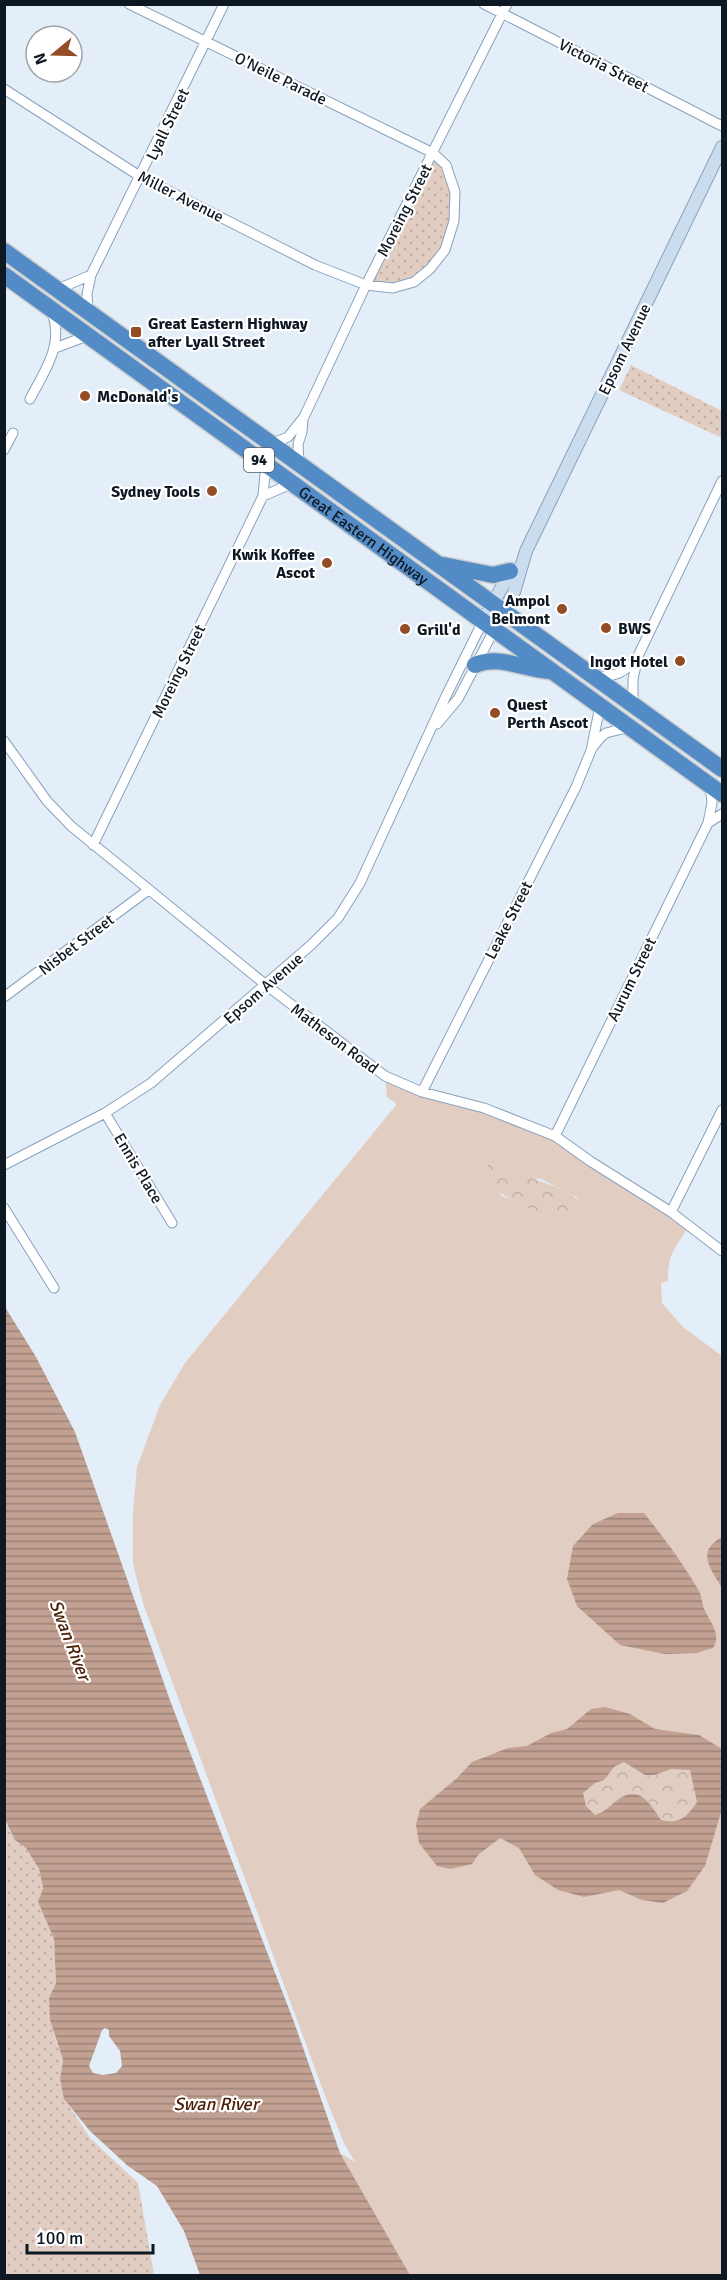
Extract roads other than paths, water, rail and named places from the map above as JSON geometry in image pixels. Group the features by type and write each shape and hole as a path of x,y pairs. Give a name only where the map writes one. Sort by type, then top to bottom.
{"highway":[{"name":"Great Eastern Highway","path":"4,250 723,769"},
{"name":"94","path":"4,266 9,279"},
{"name":"Great Eastern Highway","path":"9,279 716,790"},
{"name":"94","path":"115,330 129,347 214,408 214,416 205,420"},
{"path":"436,564 493,575 510,571"},
{"path":"475,664 486,659 551,671"}],"street":[{"name":"O'Neile Parade","path":"129,4 433,153"},
{"name":"Lyall Street","path":"88,312 87,294 91,275 224,4"},
{"name":"Victoria Street","path":"484,4 505,9 723,126"},
{"name":"Moreing Street","path":"271,444 288,437 304,417 366,285 505,9"},
{"name":"Miller Avenue","path":"4,89 141,177 315,265 366,285 393,288 414,282 430,269 445,250 454,221 455,192 446,165 433,153"},
{"name":"Epsom Avenue","path":"498,607 514,592 526,551 723,147"},
{"path":"58,289 91,275"},
{"path":"30,399 55,348 57,326 51,310"},
{"path":"55,348 87,336"},
{"name":"Moreing Street","path":"299,464 297,444 302,432 304,417"},
{"path":"4,450 13,433"},
{"name":"Moreing Street","path":"93,845 263,496 266,474 264,464"},
{"path":"633,704 633,679 638,656 723,481"},
{"path":"263,496 291,484"},
{"name":"Epsom Avenue","path":"4,1165 105,1113 151,1083 266,985 338,918 360,883 446,696 498,607 510,571 526,551"},
{"name":"Epsom Avenue","path":"433,728 458,699 475,664 488,625"},
{"path":"594,677 615,676 626,670 638,656"},
{"name":"Leake Street","path":"422,1092 576,787 592,748 600,706"},
{"path":"592,748 606,733 630,727"},
{"name":"Matheson Road","path":"4,741 47,801 71,826 147,891 385,1076 422,1092 484,1108 555,1136 671,1212 723,1251"},
{"name":"Aurum Street","path":"555,1136 708,823 716,790"},
{"path":"708,823 723,814"},
{"name":"Nisbet Street","path":"4,997 147,891"},
{"path":"671,1212 723,1110"},
{"name":"Ennis Place","path":"105,1113 172,1222"},
{"path":"4,1208 54,1288"}],"water":[{"name":"Swan River","path":"5,1307 36,1357 75,1432 171,1703 294,2022 340,2153 410,2275 200,2275 184,2231 157,2186 128,2166 90,2131 64,2099 60,2079 63,2060 50,2020 49,1998 56,1983 54,1939 38,1902 43,1888 39,1869 26,1848 15,1840 5,1820","holes":["105,2028 109,2030 109,2036 120,2051 122,2066 116,2073 103,2075 93,2073 89,2066 102,2030"]},
{"path":"618,1513 644,1513 673,1551 700,1593 704,1609 716,1633 713,1648 696,1653 665,1654 620,1645 577,1606 567,1579 573,1546 593,1524"},
{"path":"722,1537 722,1588 710,1567 707,1555 714,1543"},
{"path":"605,1707 630,1714 655,1729 699,1735 722,1749 722,1809 705,1866 687,1891 663,1903 642,1900 619,1890 584,1897 558,1890 535,1875 519,1848 500,1838 478,1855 472,1864 450,1869 437,1866 419,1843 416,1825 420,1809 457,1778 472,1762 508,1748 527,1746 551,1733 567,1729 591,1709","holes":["624,1762 645,1775 655,1775 671,1769 690,1770 697,1802 686,1815 673,1821 661,1820 647,1801 636,1795 630,1794 623,1797 595,1815 586,1806 583,1793 595,1783 604,1780 614,1767"]}],"place":[{"name":"Great Eastern Highway after Lyall Street","path":"136,332"},
{"name":"McDonald's","path":"85,396"},
{"name":"Sydney Tools","path":"212,491"},
{"name":"Kwik Koffee Ascot","path":"327,563"},
{"name":"Ampol Belmont","path":"562,609"},
{"name":"BWS","path":"606,628"},
{"name":"Grill'd","path":"405,629"},
{"name":"Ingot Hotel","path":"680,661"},
{"name":"Quest Perth Ascot","path":"495,713"}]}
